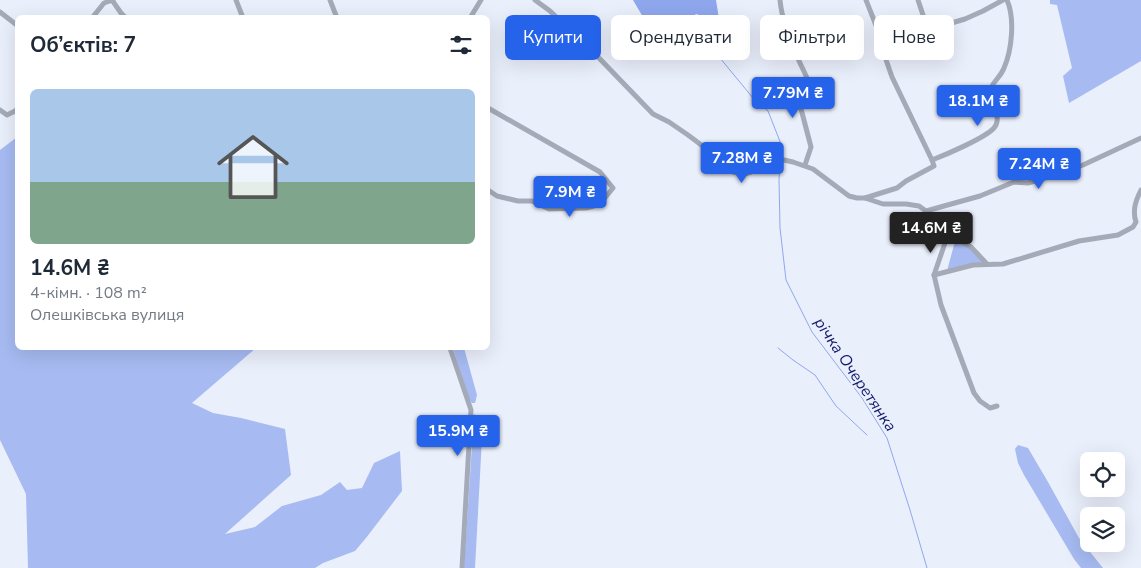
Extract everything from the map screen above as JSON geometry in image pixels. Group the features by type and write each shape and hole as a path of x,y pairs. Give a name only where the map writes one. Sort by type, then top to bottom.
{"street":[{"path":"94,15 104,3 113,0 123,15"},
{"path":"236,0 242,15"},
{"path":"330,0 336,15"},
{"path":"472,15 481,0"},
{"path":"534,0 550,11 653,114 688,135 732,172 744,174 774,161 784,160 813,169 849,196 857,198 865,198 897,188 934,166 885,60"},
{"path":"780,0 781,14 811,86 813,96"},
{"path":"866,0 874,20"},
{"path":"918,0 923,15"},
{"path":"954,22 983,11 1003,0"},
{"path":"932,160 984,136 995,127 998,120 990,96 992,87 1005,68 1009,51 1012,18 1007,0"},
{"path":"0,12 15,24"},
{"path":"805,165 811,147 800,105 804,92 811,86"},
{"path":"490,109 600,172 612,188 604,199 594,206 586,208 549,209 532,201 518,201 497,196 490,191"},
{"path":"0,110 7,115 15,111"},
{"path":"926,211 980,196 1014,182 1028,183 1061,173 1141,138"},
{"path":"934,274 973,265 1003,264 1079,241 1118,235 1136,222 1134,210 1141,190"},
{"path":"865,198 883,204 919,206 926,211 946,240"},
{"path":"946,240 961,241 971,247 987,264"},
{"path":"946,240 934,274 941,305 974,392 980,401 990,408 997,406"},
{"path":"451,350 471,410 462,568"}],"shaded area":[{"path":"633,0 716,0 718,15 696,14 642,15"},
{"path":"1050,0 1141,0 1141,61 1069,103 1063,76 1072,68 1057,5 1050,4"},
{"path":"15,139 15,350 254,350 192,403 213,413 285,429 291,475 225,534 255,527 282,506 321,495 340,482 347,490 362,488 374,463 400,451 402,491 355,551 315,568 28,568 26,494 0,440 0,150"},
{"path":"955,241 961,241 987,264 947,271"},
{"path":"454,350 465,350 477,395 475,403 472,403 468,398"},
{"path":"474,414 483,420 475,568 464,568"},
{"path":"1018,445 1028,448 1080,539 1080,552 1090,552 1103,568 1081,568 1074,559 1024,475 1018,463 1015,449"}],"waterway":[{"name":"річка Очеретянка","path":"722,60 753,98 768,111 781,144 781,154"},
{"name":"річка Очеретянка","path":"780,163 780,228 786,280 812,332 862,398 887,438 927,568"},
{"path":"778,348 815,375 836,406 867,435"}]}
